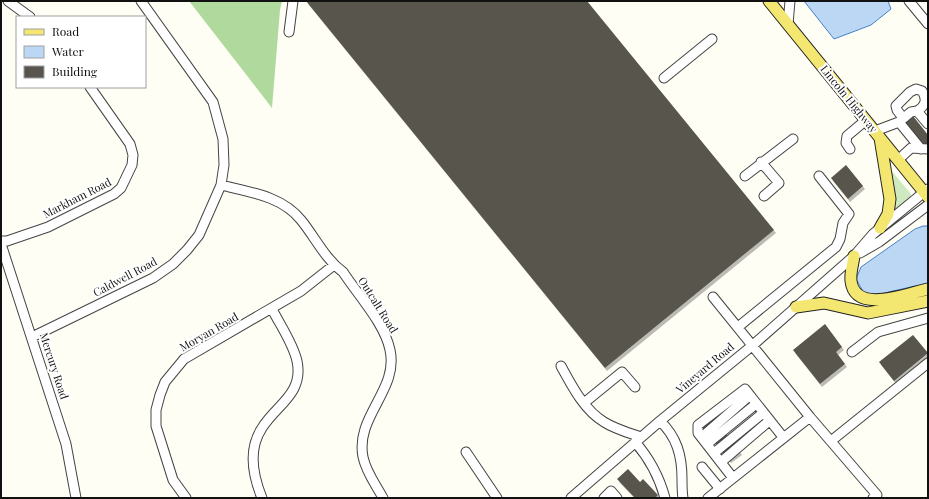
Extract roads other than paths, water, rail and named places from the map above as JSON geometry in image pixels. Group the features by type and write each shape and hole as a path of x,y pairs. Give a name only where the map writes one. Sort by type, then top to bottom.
{"main road":[{"name":"Lincoln Highway","path":"769,1 898,160 927,192"},
{"path":"877,134 890,199 888,214 880,228"},
{"path":"854,256 851,273 852,284 855,291 863,298 878,300 928,289"},
{"path":"796,307 824,303 835,304 857,311 873,312 928,301"}],"street":[{"path":"8,1 29,16"},
{"name":"Caldwell Road","path":"32,337 153,278 172,264 187,250 199,235 221,185 224,160 223,139 213,102 140,1"},
{"path":"289,32 293,1"},
{"path":"788,24 790,1"},
{"path":"909,1 928,24"},
{"path":"664,78 712,39"},
{"name":"Markham Road","path":"1,241 7,241 48,227 103,200 121,188 132,165 133,155 130,144 91,88"},
{"path":"877,134 901,120 911,112 917,112 924,105 926,99 922,91 916,89 910,92 896,106 896,110 901,120 924,149"},
{"path":"917,112 928,124"},
{"path":"850,149 846,143 847,136 866,120"},
{"path":"745,176 793,138"},
{"path":"898,160 911,148 924,149"},
{"path":"761,162 780,183 764,196"},
{"path":"738,327 836,247 840,239 843,223 849,214 819,176"},
{"name":"Outcalt Road","path":"221,185 272,198 286,206 300,219 334,266 343,272 385,334 390,350 392,366 389,381 368,419 363,433 362,445 366,467 383,498"},
{"name":"Vineyard Road","path":"571,498 660,421 753,345 854,256 880,228 927,192"},
{"name":"Vineyard Road","path":"854,256 879,242 928,205"},
{"name":"Mercury Road","path":"1,244 66,444 76,498"},
{"name":"Moryan Road","path":"186,498 173,480 156,426 158,402 165,382 184,359 272,309 301,291 334,266"},
{"path":"713,297 876,497"},
{"path":"259,497 253,472 253,459 257,440 265,423 288,400 293,390 298,371 293,349 272,309"},
{"path":"852,352 878,332 926,322"},
{"path":"830,441 928,363"},
{"path":"561,366 584,403 604,422 638,440 660,481 665,498"},
{"path":"584,403 622,372 636,387"},
{"path":"733,478 697,430 698,425 745,389 749,396 783,437"},
{"path":"705,441 756,404"},
{"path":"714,453 763,413"},
{"path":"708,498 810,417"},
{"path":"660,421 668,429 677,443 681,459 683,498"},
{"path":"721,462 769,421"},
{"path":"466,452 497,498"},
{"path":"702,468 720,488"},
{"path":"604,498 611,491 617,498"}],"water":[{"path":"804,1 888,1 891,9 871,25 834,39"},
{"path":"928,226 928,283 876,295 864,293 856,279 861,267 915,229"}]}
